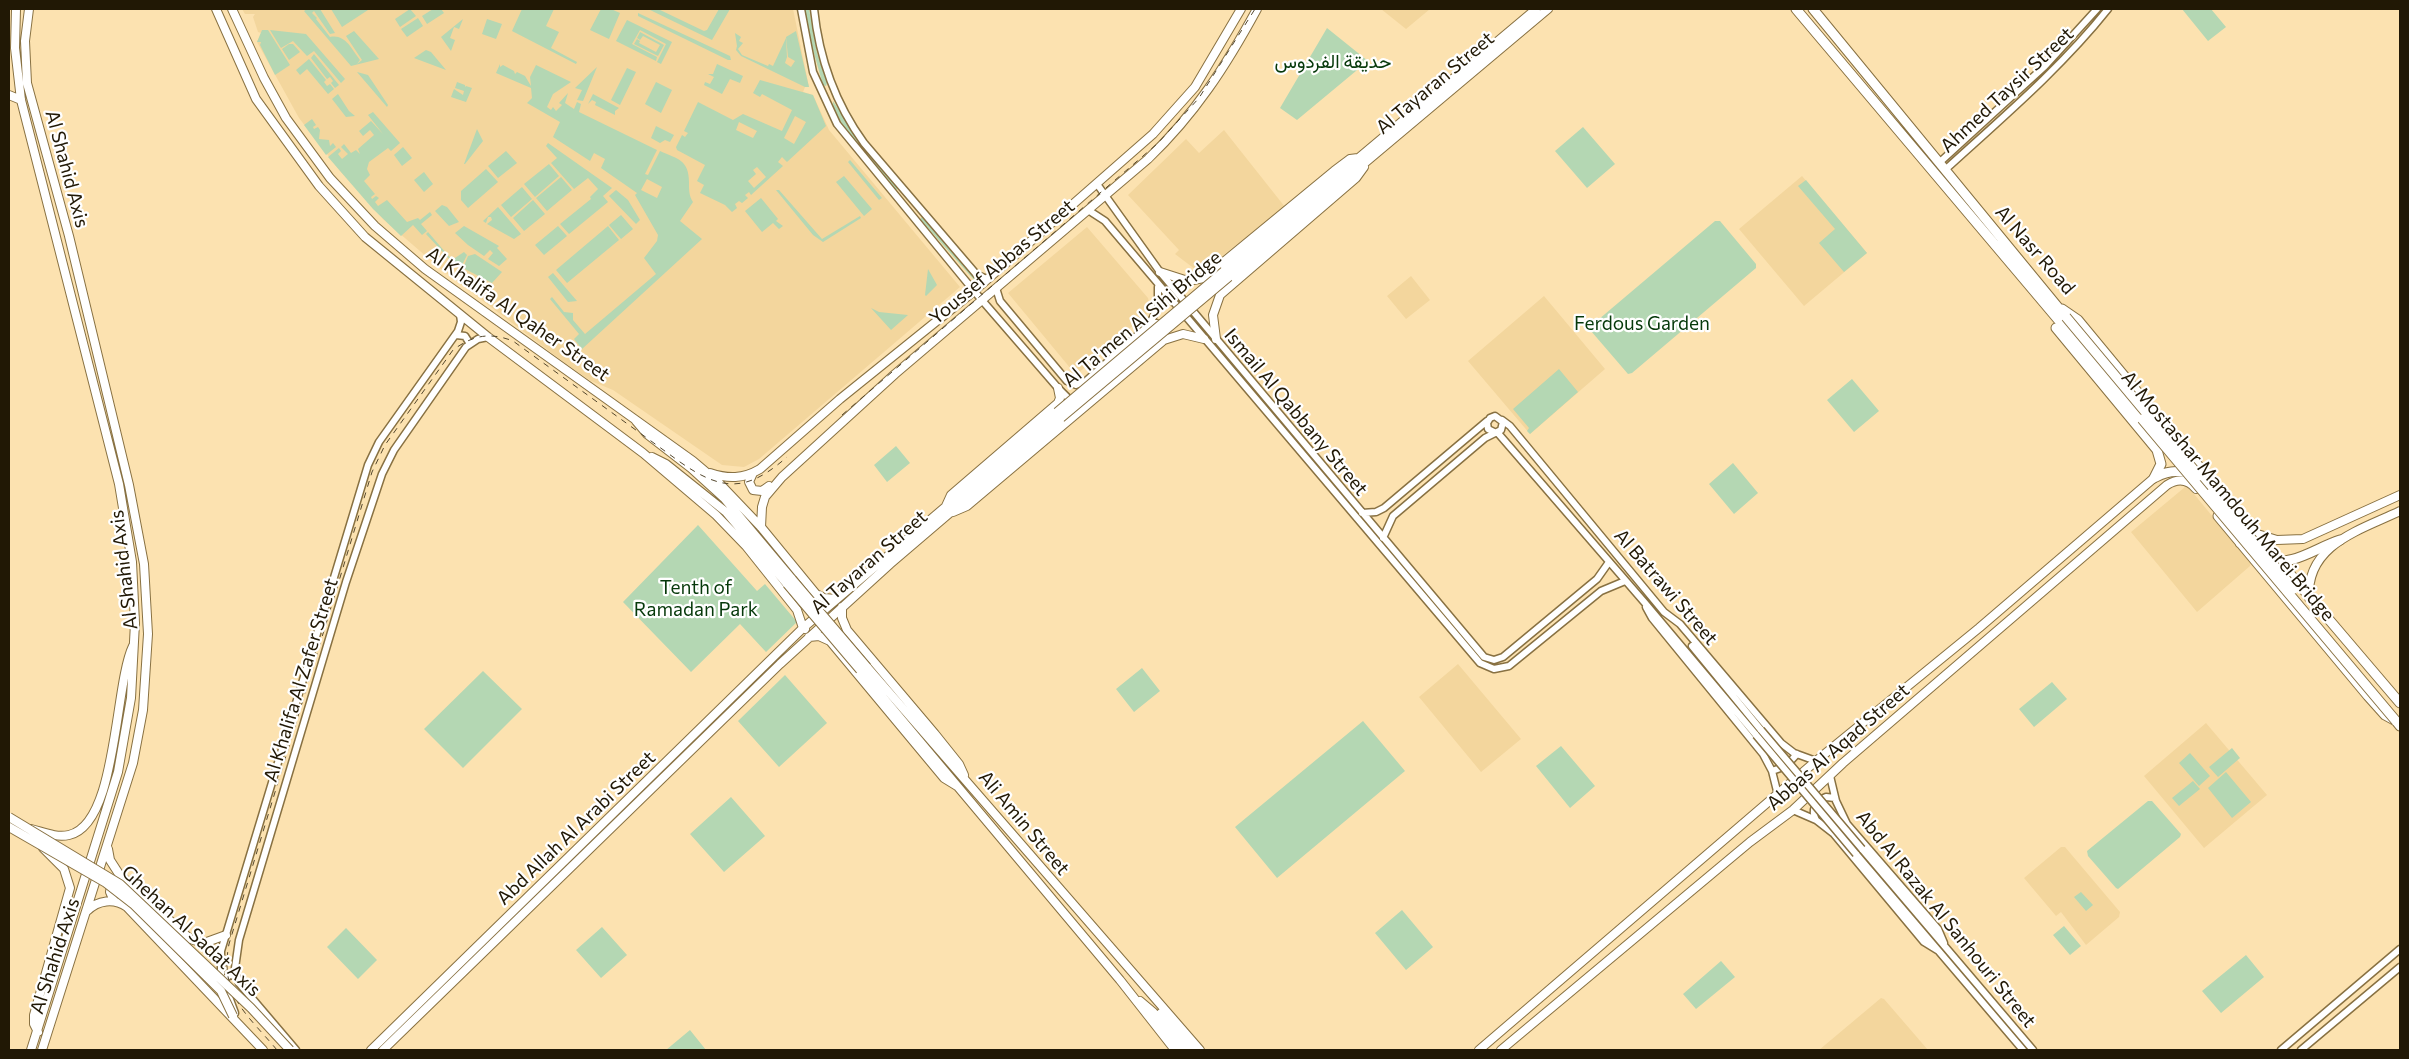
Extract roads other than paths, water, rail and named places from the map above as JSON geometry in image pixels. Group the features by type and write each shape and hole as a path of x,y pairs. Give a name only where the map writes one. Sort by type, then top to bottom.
{"highway":[{"name":"Al Nasr Road","path":"1796,9 2034,293 2043,312 2157,450"},
{"name":"Al Nasr Road","path":"1813,9 2058,307 2078,320 2254,533"},
{"name":"Al Mostashar Mamdouh Marei Bridge","path":"2034,293 2398,724"},
{"name":"Al Mostashar Mamdouh Marei Bridge","path":"2058,307 2268,559 2399,707"},
{"path":"2154,478 2161,464 2157,450 2169,446 2172,440 2171,431"},
{"path":"2154,478 2172,471 2188,472 2219,491"},
{"path":"2196,489 2385,715 2398,724"},
{"path":"2241,544 2248,545 2252,542 2254,533"},
{"path":"2241,544 2260,558 2283,562 2296,560 2340,540"},
{"path":"2276,586 2276,580 2279,575 2291,576 2399,707"}],"main road":[{"name":"Al Khalifa Al Qaher Street","path":"216,9 256,99 319,186 337,207 378,248 488,337 643,453"},
{"name":"Al Khalifa Al Qaher Street","path":"232,9 274,99 294,129 330,178 393,243 425,269 635,417 706,471 761,527 819,596 834,601"},
{"name":"Youssef Abbas Street","path":"706,471 724,478 743,476 755,472 974,291 1153,134 1188,96 1208,67 1241,9"},
{"name":"Youssef Abbas Street","path":"761,527 762,507 765,497 782,477 982,300 1161,146 1190,115 1212,86 1257,9"},
{"name":"Al Tayaran Street","path":"1363,160 1536,9"},
{"name":"Al Tayaran Street","path":"1363,160 1548,9"},
{"path":"16,11 28,11"},
{"name":"Al Shahid Axis","path":"16,11 14,80 54,226 123,506 132,569 135,642 128,717 116,777 31,1050"},
{"name":"Al Shahid Axis","path":"28,11 24,47 27,83 69,236 129,484 144,564 147,599 146,682 141,724 133,763 42,1050"},
{"path":"9,95 21,100"},
{"path":"1160,272 1188,281 1204,278 1350,159 1363,160 1356,178 1220,295 1213,315 1216,339"},
{"name":"Al Ta'men Al Sihi Bridge","path":"948,510 1363,160"},
{"path":"319,186 327,184 330,178"},
{"path":"337,207 340,198 348,198"},
{"path":"54,226 60,226 65,222"},
{"path":"56,237 61,235 69,236"},
{"path":"1204,278 1203,287 1206,292 1214,296 1220,295"},
{"path":"1150,324 1157,324 1163,328 1164,340"},
{"path":"1059,401 952,495 948,510 961,511 1164,340 1183,334 1204,339"},
{"path":"1058,388 1059,401"},
{"path":"1059,401 1067,406 1072,417"},
{"path":"635,417 647,434 691,468 724,498 789,581"},
{"path":"643,453 666,464 726,512 789,581 864,669 959,786"},
{"path":"643,453 726,524 799,613 803,628 809,632 809,637"},
{"path":"755,472 749,482 751,488 757,492 764,490 782,477"},
{"name":"Abbas Al Aqad Street","path":"1479,1050 1816,761 1991,617 2154,478"},
{"name":"Abbas Al Aqad Street","path":"1501,1050 1742,848 1793,810 2167,485 2181,480 2191,484 2196,489"},
{"path":"2254,533 2276,540 2296,540 2312,536 2400,495"},
{"name":"Al Tayaran Street","path":"803,628 948,510"},
{"name":"Al Tayaran Street","path":"809,637 948,510"},
{"path":"2310,598 2309,584 2314,566 2326,551 2340,540 2400,511"},
{"path":"2356,515 2354,521 2358,531"},
{"path":"783,592 796,590 804,580"},
{"path":"834,601 832,609 840,608"},
{"name":"Ali Amin Street","path":"840,608 844,625 856,642 936,734 959,764 964,779 1200,1050"},
{"name":"Abd Allah Al Arabi Street","path":"371,1050 803,628"},
{"name":"Ali Amin Street","path":"809,637 825,638 840,653 944,778 959,786 1133,996 1175,1050"},
{"name":"Abd Allah Al Arabi Street","path":"383,1050 589,852 730,711 809,637"},
{"path":"27,828 62,836 77,832 92,818 105,779 117,725 126,664 135,642"},
{"path":"840,653 844,646 856,642"},
{"path":"864,669 964,779"},
{"name":"Ghehan Al Sadat Axis","path":"9,817 107,875 137,898 251,1008 290,1050"},
{"name":"Ghehan Al Sadat Axis","path":"9,827 40,843 106,883 133,904 221,991 236,1019"},
{"path":"38,1032 34,1024 34,1015 70,895 68,877 62,866 40,843"},
{"path":"582,844 589,852"},
{"path":"107,845 110,860 119,874 190,939 204,943 226,935"},
{"path":"567,858 572,860 574,865"},
{"path":"114,901 110,888 114,878 119,874"},
{"path":"86,911 101,902 114,901 124,905 264,1050"},
{"path":"1131,972 1147,996 1192,1050"},
{"path":"1133,996 1153,1012 1184,1050"}],"street":[{"path":"801,9 809,57 821,93 836,124 896,199 1058,388 1071,402 1084,407"},
{"path":"814,9 818,38 834,90 856,131 977,275 987,279"},
{"name":"Ahmed Taysir Street","path":"1943,165 2045,66 2097,9"},
{"name":"Ahmed Taysir Street","path":"1943,165 1981,137 2051,72 2089,33 2108,9"},
{"path":"2082,27 2089,33"},
{"path":"2045,66 2051,72"},
{"path":"821,93 834,90"},
{"path":"1976,131 1981,137"},
{"name":"Ismail Al Qabbany Street","path":"1097,184 1160,272 1481,653 1494,660 1503,657 1597,579"},
{"path":"896,199 906,191"},
{"name":"Ismail Al Qabbany Street","path":"1088,210 1105,221 1427,604 1480,663 1494,669 1509,666 1605,589"},
{"path":"914,219 924,211"},
{"path":"1105,221 1110,215 1117,214"},
{"path":"996,288 1000,301 1070,383 1080,385 1150,324 1158,306 1158,286"},
{"path":"992,312 994,304 1000,301"},
{"name":"Al Khalifa Al Zafer Street","path":"236,1019 223,982 220,960 340,559 374,452 456,335 460,325 460,314"},
{"path":"456,335 465,336 470,344 488,337"},
{"name":"Al Khalifa Al Zafer Street","path":"296,1050 242,988 236,976 235,962 239,940 352,563 388,460 470,344"},
{"path":"1362,513 1376,512 1384,508 1493,416 1502,420 1502,428 1426,487 1393,516 1383,538"},
{"name":"Al Batrawi Street","path":"1502,420 1510,426 1664,612 1680,624 1781,743 1797,754 1816,761"},
{"path":"1487,421 1488,429 1495,432"},
{"name":"Al Batrawi Street","path":"1495,432 1645,603 1652,618 1758,748 1772,771 1778,795"},
{"path":"1384,508 1383,512 1386,516 1393,516"},
{"path":"340,559 352,563"},
{"path":"1610,562 1597,579 1605,581 1605,589 1626,581"},
{"path":"1427,604 1434,598"},
{"path":"1645,603 1758,732 1942,949"},
{"path":"1664,612 1758,732"},
{"path":"1772,771 1786,766 1797,754"},
{"name":"Abd Al Razak Al Sanhouri Street","path":"1830,776 1835,798 1852,831 1938,929 1942,949 2023,1050"},
{"path":"1816,820 1814,809 1818,801 1826,797 1835,798"},
{"name":"Abd Al Razak Al Sanhouri Street","path":"1793,810 1816,820 1840,841 1924,942 1942,949 2033,1050"},
{"path":"2281,1050 2400,949"},
{"path":"220,960 228,965 235,962"},
{"path":"2301,1050 2400,967"},
{"path":"223,982 229,975 236,976"}],"railway":[{"path":"842,415 1157,144 1199,98 1255,9"},
{"path":"277,1050 246,1014 232,990 228,977 227,962 229,944 372,472 385,445 453,350 475,338 489,336 513,341 680,462 709,479 722,483 735,484 747,482 759,477 787,457"}],"park label":[{"name":"حديقة الفردوس","path":"1333,62"},
{"name":"Ferdous Garden","path":"1642,324"},
{"name":"Tenth of Ramadan Park","path":"696,599"}]}
